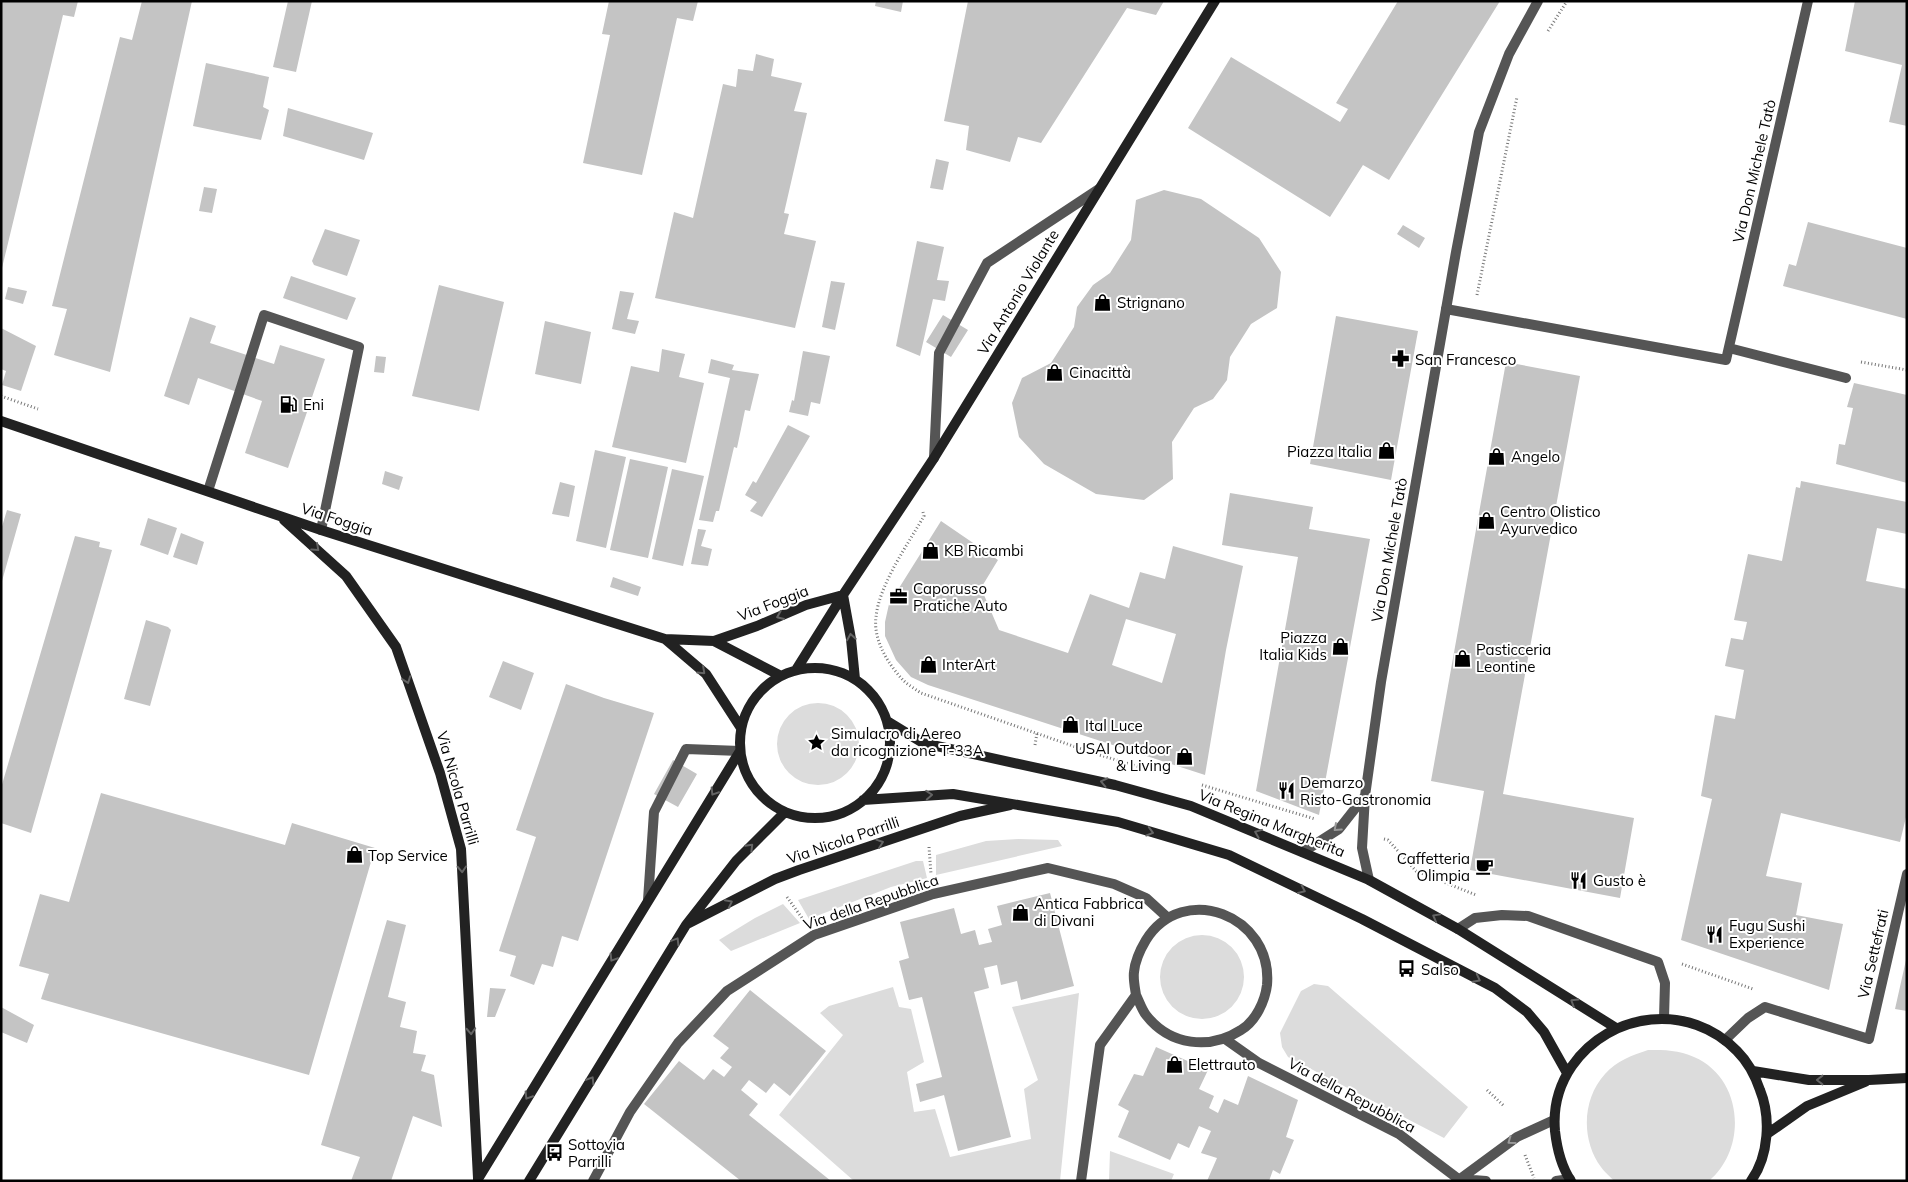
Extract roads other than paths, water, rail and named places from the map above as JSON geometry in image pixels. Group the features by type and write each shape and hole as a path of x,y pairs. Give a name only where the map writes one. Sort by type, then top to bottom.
{"main road":[{"name":"Via Antonio Violante","path":"796,670 843,594 934,458 1215,1"},
{"name":"Via Foggia","path":"1,420 321,530 665,639 714,641 757,626 806,605 843,594"},
{"name":"Via Nicola Parrilli","path":"280,516 346,576 396,647 440,773 461,849 477,1180"},
{"path":"843,594 852,639 855,679"},
{"name":"Via Foggia","path":"665,639 706,674 741,728"},
{"name":"Via Foggia","path":"714,641 781,676"},
{"path":"822,668 839,672 855,679 876,699 886,721 889,742 887,763 880,780 863,800 849,809 834,815 809,818 785,812 764,798 750,781 743,767 740,751 741,728 751,702 767,684 796,670 822,668"},
{"name":"Via Regina Margherita","path":"886,721 923,744 1114,784 1191,806 1303,852 1369,880 1458,929 1616,1028"},
{"name":"Via Nicola Parrilli","path":"477,1180 740,751"},
{"path":"863,800 953,794 1118,822 1229,855 1362,919 1495,988 1527,1012 1544,1032 1568,1073"},
{"name":"Via Nicola Parrilli","path":"686,925 775,879 960,816 1017,804"},
{"path":"529,1181 686,925 736,861 785,812"},
{"path":"1571,1180 1566,1174 1557,1148 1554,1120 1558,1096 1568,1073 1580,1055 1596,1039 1616,1028 1641,1020 1664,1018 1694,1024 1717,1034 1738,1051 1753,1071 1765,1101 1767,1134 1763,1156 1751,1181"},
{"path":"1753,1071 1809,1080 1907,1078"},
{"path":"1767,1134 1807,1106 1869,1080"}],"street":[{"name":"Via Don Michele Tatò","path":"1369,880 1362,848 1365,796 1381,682 1479,132 1509,54 1538,1"},
{"name":"Via Don Michele Tatò","path":"1729,348 1808,1"},
{"path":"934,458 939,353 987,263 1099,189"},
{"path":"1446,310 1726,360 1729,348 1846,378"},
{"path":"208,491 264,315 316,332 359,347 321,530"},
{"path":"648,900 654,812 686,749 740,751"},
{"path":"1303,852 1341,826 1365,796"},
{"name":"Via della Repubblica","path":"593,1181 630,1112 678,1043 727,991 814,935 933,894 1048,868 1114,884 1146,898 1168,918"},
{"name":"Via Settefrati","path":"1724,1040 1748,1018 1764,1007 1869,1040 1907,874"},
{"path":"1190,911 1213,911 1235,919 1253,934 1264,952 1268,973 1266,994 1257,1013 1243,1029 1225,1039 1204,1044 1181,1040 1161,1030 1146,1015 1136,995 1134,972 1139,951 1151,932 1168,918 1190,911"},
{"path":"1458,929 1475,918 1502,915 1528,916 1658,962 1665,983 1664,1018"},
{"path":"1081,1181 1100,1045 1136,995"},
{"name":"Via della Repubblica","path":"1225,1039 1259,1063 1399,1134 1461,1180"},
{"path":"1461,1180 1517,1137 1554,1120"},
{"path":"1461,1180 1486,1181"},
{"path":"1556,1181 1571,1180"}],"place":[{"name":"Strignano","path":"1103,302"},
{"name":"San Francesco","path":"1401,359"},
{"name":"Cinacittà","path":"1055,372"},
{"name":"Eni","path":"289,404"},
{"name":"Piazza Italia","path":"1386,451"},
{"name":"Angelo","path":"1497,456"},
{"name":"Centro Olistico Ayurvedico","path":"1486,520"},
{"name":"KB Ricambi","path":"930,550"},
{"name":"Caporusso Pratiche Auto","path":"899,597"},
{"name":"Piazza Italia Kids","path":"1341,646"},
{"name":"Pasticceria Leontine","path":"1462,658"},
{"name":"InterArt","path":"928,664"},
{"name":"Ital Luce","path":"1071,725"},
{"name":"Simulacro di Aereo da ricognizione T-33A","path":"817,742"},
{"name":"USAI Outdoor & Living","path":"1185,757"},
{"name":"Demarzo Risto-Gastronomia","path":"1286,791"},
{"name":"Top Service","path":"354,855"},
{"name":"Caffetteria Olimpia","path":"1484,867"},
{"name":"Gusto è","path":"1579,880"},
{"name":"Antica Fabbrica di Divani","path":"1020,912"},
{"name":"Fugu Sushi Experience","path":"1715,934"},
{"name":"Salso","path":"1407,969"},
{"name":"Elettrauto","path":"1174,1064"},
{"name":"Sottovia Parrilli","path":"554,1153"}]}
